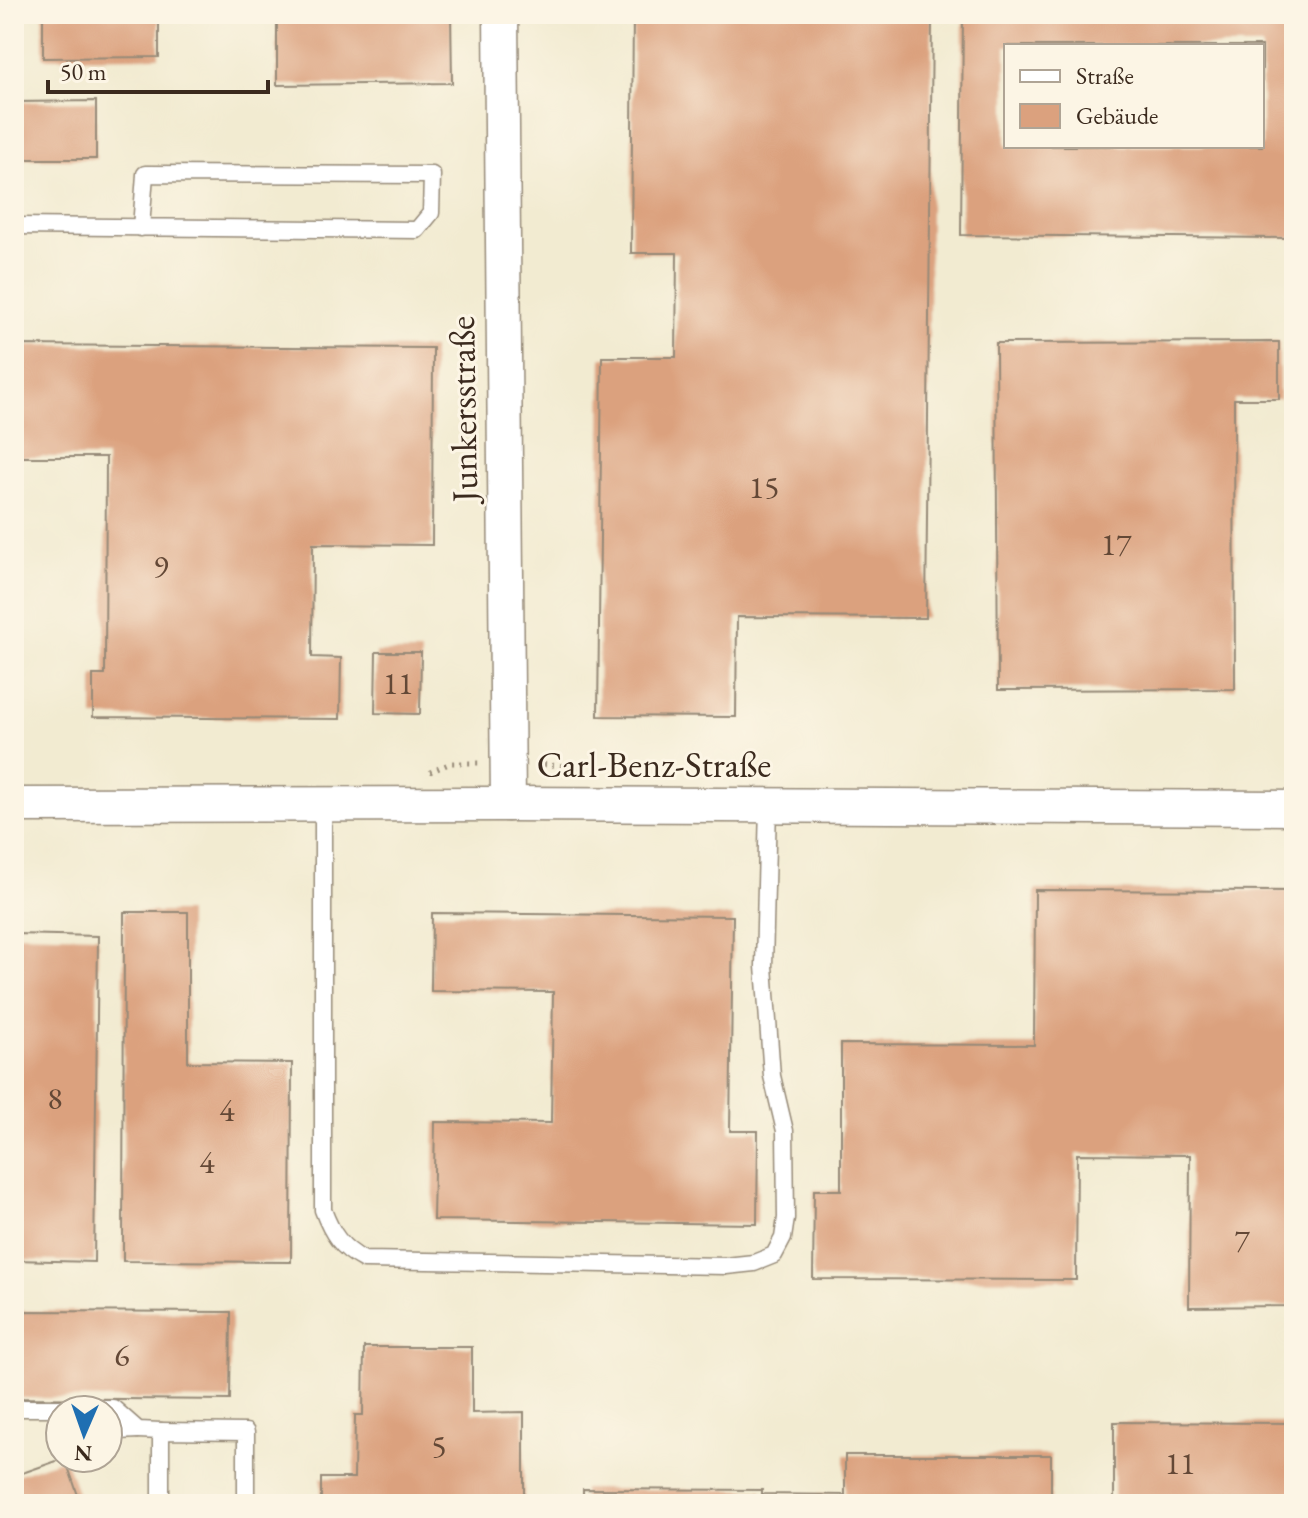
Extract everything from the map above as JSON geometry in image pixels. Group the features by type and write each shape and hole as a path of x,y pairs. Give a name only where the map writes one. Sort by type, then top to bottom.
{"street":[{"name":"Junkersstraße","path":"501,14 508,804"},
{"name":"Carl-Benz-Straße","path":"14,805 1294,808"}],"lane":[{"path":"14,226 141,228 417,230 431,213 432,175 145,174 141,228"},
{"path":"323,805 323,1210 330,1230 345,1250 364,1260 726,1266 754,1263 774,1255 783,1238 786,1218 785,1131 772,1076 764,966 768,805"},
{"path":"14,1408 113,1408 138,1430"},
{"path":"14,1418 44,1419"},
{"path":"124,1431 246,1432 246,1504"},
{"path":"161,1431 161,1504"}],"building":[{"path":"43,14 159,14 159,57 43,58"},
{"path":"277,14 451,14 452,83 277,85"},
{"path":"633,14 932,14 926,618 737,617 736,717 598,716 602,357 676,357 677,253 631,253"},
{"path":"963,14 1294,14 1294,238 961,235"},
{"path":"96,101 96,159 14,159 14,102"},
{"path":"1279,342 1279,399 1234,399 1235,689 998,690 996,343"},
{"path":"14,345 433,348 432,545 313,544 312,657 341,658 340,719 93,717 93,675 105,675 106,457 14,457"},
{"path":"376,652 421,652 420,714 375,713"},
{"path":"1035,890 1294,891 1294,1306 1189,1307 1190,1155 1077,1154 1076,1280 813,1279 814,1190 841,1190 841,1044 1034,1045"},
{"path":"124,912 188,912 188,1062 292,1063 291,1262 123,1261"},
{"path":"432,913 733,916 730,1131 758,1131 757,1224 433,1220 435,1122 551,1123 553,992 431,991"},
{"path":"14,934 98,936 94,1262 14,1260"},
{"path":"15,1311 231,1312 230,1400 124,1399 124,1394 44,1394 44,1398 15,1398"},
{"path":"364,1347 472,1347 472,1413 524,1412 524,1504 321,1504 321,1478 354,1478 355,1415 363,1415"},
{"path":"1114,1422 1294,1423 1294,1504 1114,1504"},
{"path":"845,1455 1051,1455 1051,1504 583,1504 583,1489 762,1490 762,1494 845,1495"},
{"path":"44,1465 44,1474 71,1474 81,1504 16,1504 14,1476"}]}
